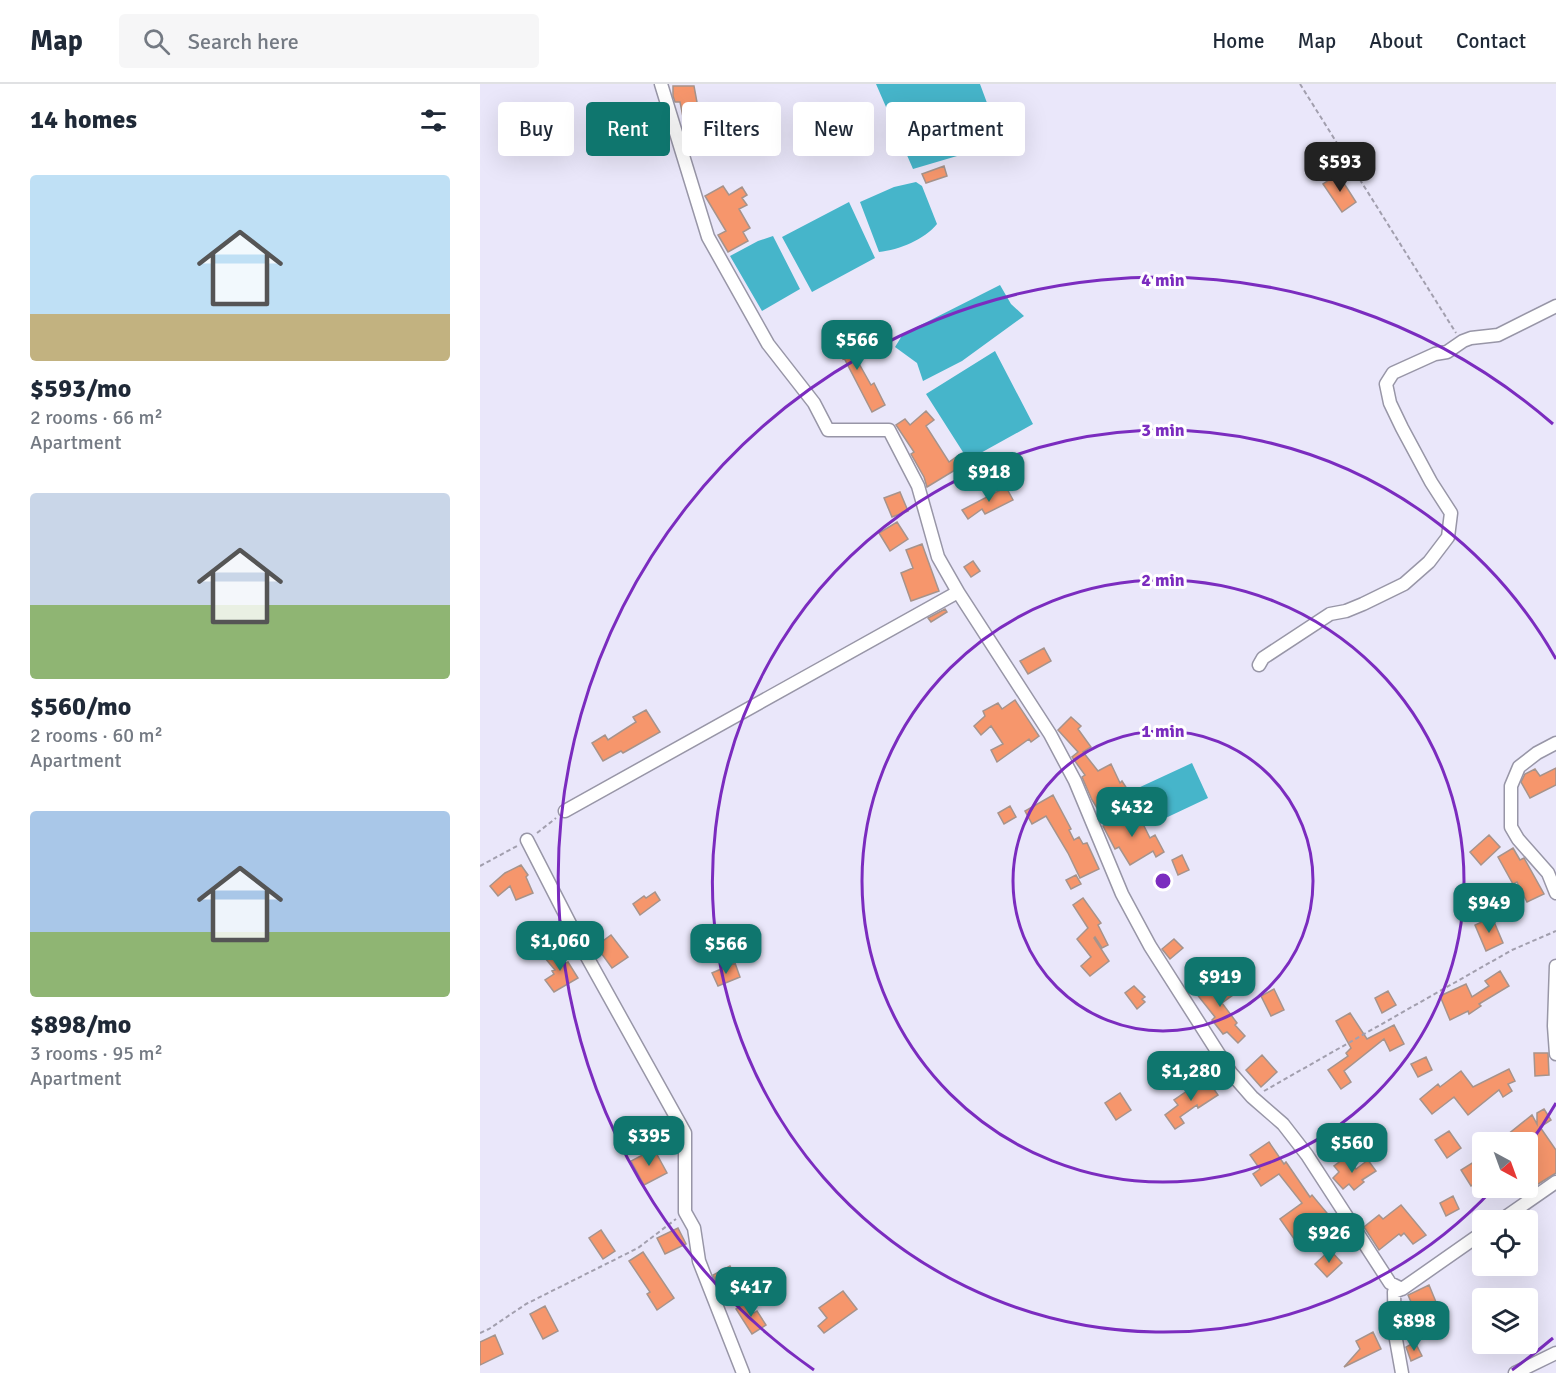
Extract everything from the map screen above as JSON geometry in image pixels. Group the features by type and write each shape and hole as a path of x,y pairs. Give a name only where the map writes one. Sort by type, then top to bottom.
{"street":[{"path":"661,84 708,237 768,344 814,403 828,430 889,430 918,486 938,557 958,592 1050,734 1075,781 1122,894 1150,946 1231,1073 1252,1097 1289,1132 1307,1155 1390,1283 1402,1289"},
{"path":"1259,665 1263,658 1312,624 1330,614 1363,604 1404,584 1429,562 1448,537 1451,513 1431,482 1390,403 1386,384 1393,372 1447,351 1463,341 1498,335 1556,306"},
{"path":"565,811 958,592"},
{"path":"1556,743 1537,753 1519,767 1511,786 1511,827 1518,839 1548,873 1556,892"},
{"path":"527,840 586,956 685,1133 685,1212 694,1228 699,1261 743,1373"},
{"path":"1556,966 1554,1026 1556,1054"},
{"path":"1516,1210 1556,1182"},
{"path":"1402,1373 1395,1334 1394,1292 1402,1289 1472,1240"},
{"path":"1515,1373 1556,1353"}],"path":[{"path":"1300,84 1452,330 1463,341"},
{"path":"1252,1097 1512,950 1556,931"},
{"path":"480,1333 526,1304 638,1248 685,1212"}],"water":[{"path":"876,84 980,84 987,102 886,102 886,107"},
{"path":"907,156 957,156 913,169"},
{"path":"916,182 922,186 937,224 911,243 879,252 860,202 894,187"},
{"path":"849,202 875,258 812,292 782,237"},
{"path":"773,236 800,289 762,311 730,256"},
{"path":"1000,285 1011,304 1024,316 962,361 923,381 917,363 895,347 903,334"},
{"path":"995,351 1033,424 968,460 926,394"},
{"path":"1192,763 1208,798 1155,823 1138,788"}],"building":[{"path":"673,86 694,86 697,102 682,102 682,112 680,102 675,102"},
{"path":"944,166 947,176 926,183 922,174"},
{"path":"1338,174 1356,202 1342,212 1323,184"},
{"path":"723,186 729,195 742,187 747,195 742,198 747,205 739,209 750,228 743,232 748,241 728,252 718,235 726,231 705,196"},
{"path":"842,330 871,385 874,383 885,405 872,412 844,358 829,337"},
{"path":"926,411 934,420 926,426 949,462 959,455 965,464 927,487 911,454 914,452 896,425 905,419 910,425"},
{"path":"1006,487 1013,500 985,514 982,509 968,519 962,510"},
{"path":"900,492 908,511 892,517 884,498"},
{"path":"897,522 908,539 890,551 879,533"},
{"path":"922,544 939,591 911,601 901,573 913,568 906,550"},
{"path":"973,561 980,571 971,577 964,567"},
{"path":"945,609 947,612 931,622 928,618"},
{"path":"1044,648 1051,661 1028,674 1020,661"},
{"path":"1015,700 1039,736 1031,742 1029,739 997,762 991,750 1003,744 991,726 981,735 974,726 985,716 983,711 998,703 1002,709"},
{"path":"646,710 660,732 623,753 621,751 603,761 592,743 605,735 608,740 636,722 633,717"},
{"path":"1071,717 1081,726 1078,729 1091,747 1083,752 1098,771 1111,764 1120,783 1122,781 1129,792 1099,811 1082,777 1085,775 1072,757 1078,752 1058,730"},
{"path":"1556,768 1556,785 1530,798 1521,782 1525,774 1535,769 1540,776"},
{"path":"1053,795 1071,829 1069,830 1074,840 1079,837 1083,844 1087,843 1099,869 1080,878 1046,816 1032,824 1025,811"},
{"path":"1010,806 1016,817 1004,824 998,813"},
{"path":"1136,810 1150,838 1155,835 1164,852 1156,857 1153,851 1130,865 1119,847 1115,849 1103,826"},
{"path":"1489,835 1500,847 1481,865 1470,852"},
{"path":"1513,848 1520,860 1524,858 1544,894 1527,902 1517,882 1513,884 1498,857"},
{"path":"1182,855 1189,870 1178,875 1172,860"},
{"path":"521,865 528,875 526,877 533,893 516,900 510,886 498,896 490,886 505,873"},
{"path":"1076,875 1081,884 1071,889 1066,880"},
{"path":"655,892 660,900 640,915 633,904"},
{"path":"1083,898 1101,923 1098,925 1108,945 1102,948 1094,938 1109,961 1090,976 1081,966 1091,957 1077,939 1088,928 1073,905"},
{"path":"1492,917 1503,943 1486,951 1475,925"},
{"path":"611,935 628,957 612,968 596,946"},
{"path":"1174,939 1183,948 1170,959 1162,949"},
{"path":"554,950 566,963 568,962 578,978 554,992 545,980 554,974 552,971 555,970 545,958"},
{"path":"735,963 740,977 718,986 712,973"},
{"path":"1500,971 1509,986 1479,1004 1481,1006 1469,1014 1468,1011 1450,1020 1440,996 1466,984 1472,997 1489,986 1485,981"},
{"path":"1221,979 1233,995 1222,1003 1237,1023 1235,1025 1245,1036 1238,1043 1227,1032 1223,1034 1212,1020 1215,1017 1195,992 1204,985 1207,989"},
{"path":"1134,986 1145,997 1142,999 1145,1002 1137,1009 1125,993"},
{"path":"1274,989 1284,1010 1271,1016 1261,996"},
{"path":"1388,991 1396,1005 1382,1013 1375,998"},
{"path":"1350,1013 1367,1039 1394,1025 1404,1044 1390,1051 1384,1039 1344,1071 1351,1082 1341,1089 1328,1070 1348,1056 1346,1053 1351,1048 1336,1021"},
{"path":"1534,1053 1548,1053 1549,1075 1535,1076"},
{"path":"1262,1055 1277,1072 1261,1087 1246,1070"},
{"path":"1426,1057 1432,1070 1418,1077 1411,1064"},
{"path":"1509,1069 1515,1081 1508,1084 1512,1091 1503,1097 1499,1090 1468,1115 1454,1097 1432,1114 1420,1099 1438,1084 1440,1087 1461,1071 1473,1087"},
{"path":"1206,1078 1218,1095 1198,1108 1197,1105 1180,1117 1184,1123 1175,1129 1165,1115 1178,1105 1174,1100"},
{"path":"1120,1093 1131,1110 1116,1120 1105,1103"},
{"path":"1544,1109 1551,1120 1540,1127 1556,1150 1556,1173 1538,1184 1538,1132 1511,1132 1532,1115 1537,1124 1537,1113"},
{"path":"1449,1131 1461,1148 1447,1158 1435,1140"},
{"path":"1269,1142 1310,1197 1312,1195 1332,1219 1297,1243 1280,1219 1302,1203 1279,1174 1261,1186 1253,1174 1260,1169 1250,1155"},
{"path":"654,1149 667,1173 644,1185 631,1161"},
{"path":"1346,1157 1356,1169 1368,1160 1376,1171 1362,1180 1364,1182 1354,1190 1349,1184 1343,1189 1333,1178 1339,1172 1334,1166"},
{"path":"1472,1163 1472,1185 1471,1186 1461,1170"},
{"path":"1453,1196 1459,1209 1446,1216 1440,1203"},
{"path":"1401,1205 1426,1235 1413,1244 1404,1233 1401,1236 1399,1234 1379,1250 1364,1227 1379,1215 1383,1219"},
{"path":"678,1228 686,1244 665,1254 657,1238"},
{"path":"601,1230 615,1251 603,1259 589,1238"},
{"path":"1330,1250 1342,1263 1327,1277 1315,1264"},
{"path":"643,1252 674,1298 657,1310 647,1294 650,1292 629,1261"},
{"path":"730,1266 739,1282 720,1292 713,1275"},
{"path":"1429,1285 1436,1302 1415,1311 1408,1295"},
{"path":"843,1291 857,1309 824,1333 818,1326 827,1318 819,1308"},
{"path":"747,1302 754,1313 757,1311 766,1325 752,1334 736,1309"},
{"path":"545,1306 558,1331 543,1339 530,1314"},
{"path":"1373,1332 1381,1349 1344,1367 1360,1349 1356,1341"},
{"path":"495,1335 503,1354 480,1365 480,1342"},
{"path":"1415,1342 1422,1356 1411,1361 1406,1347"}]}
